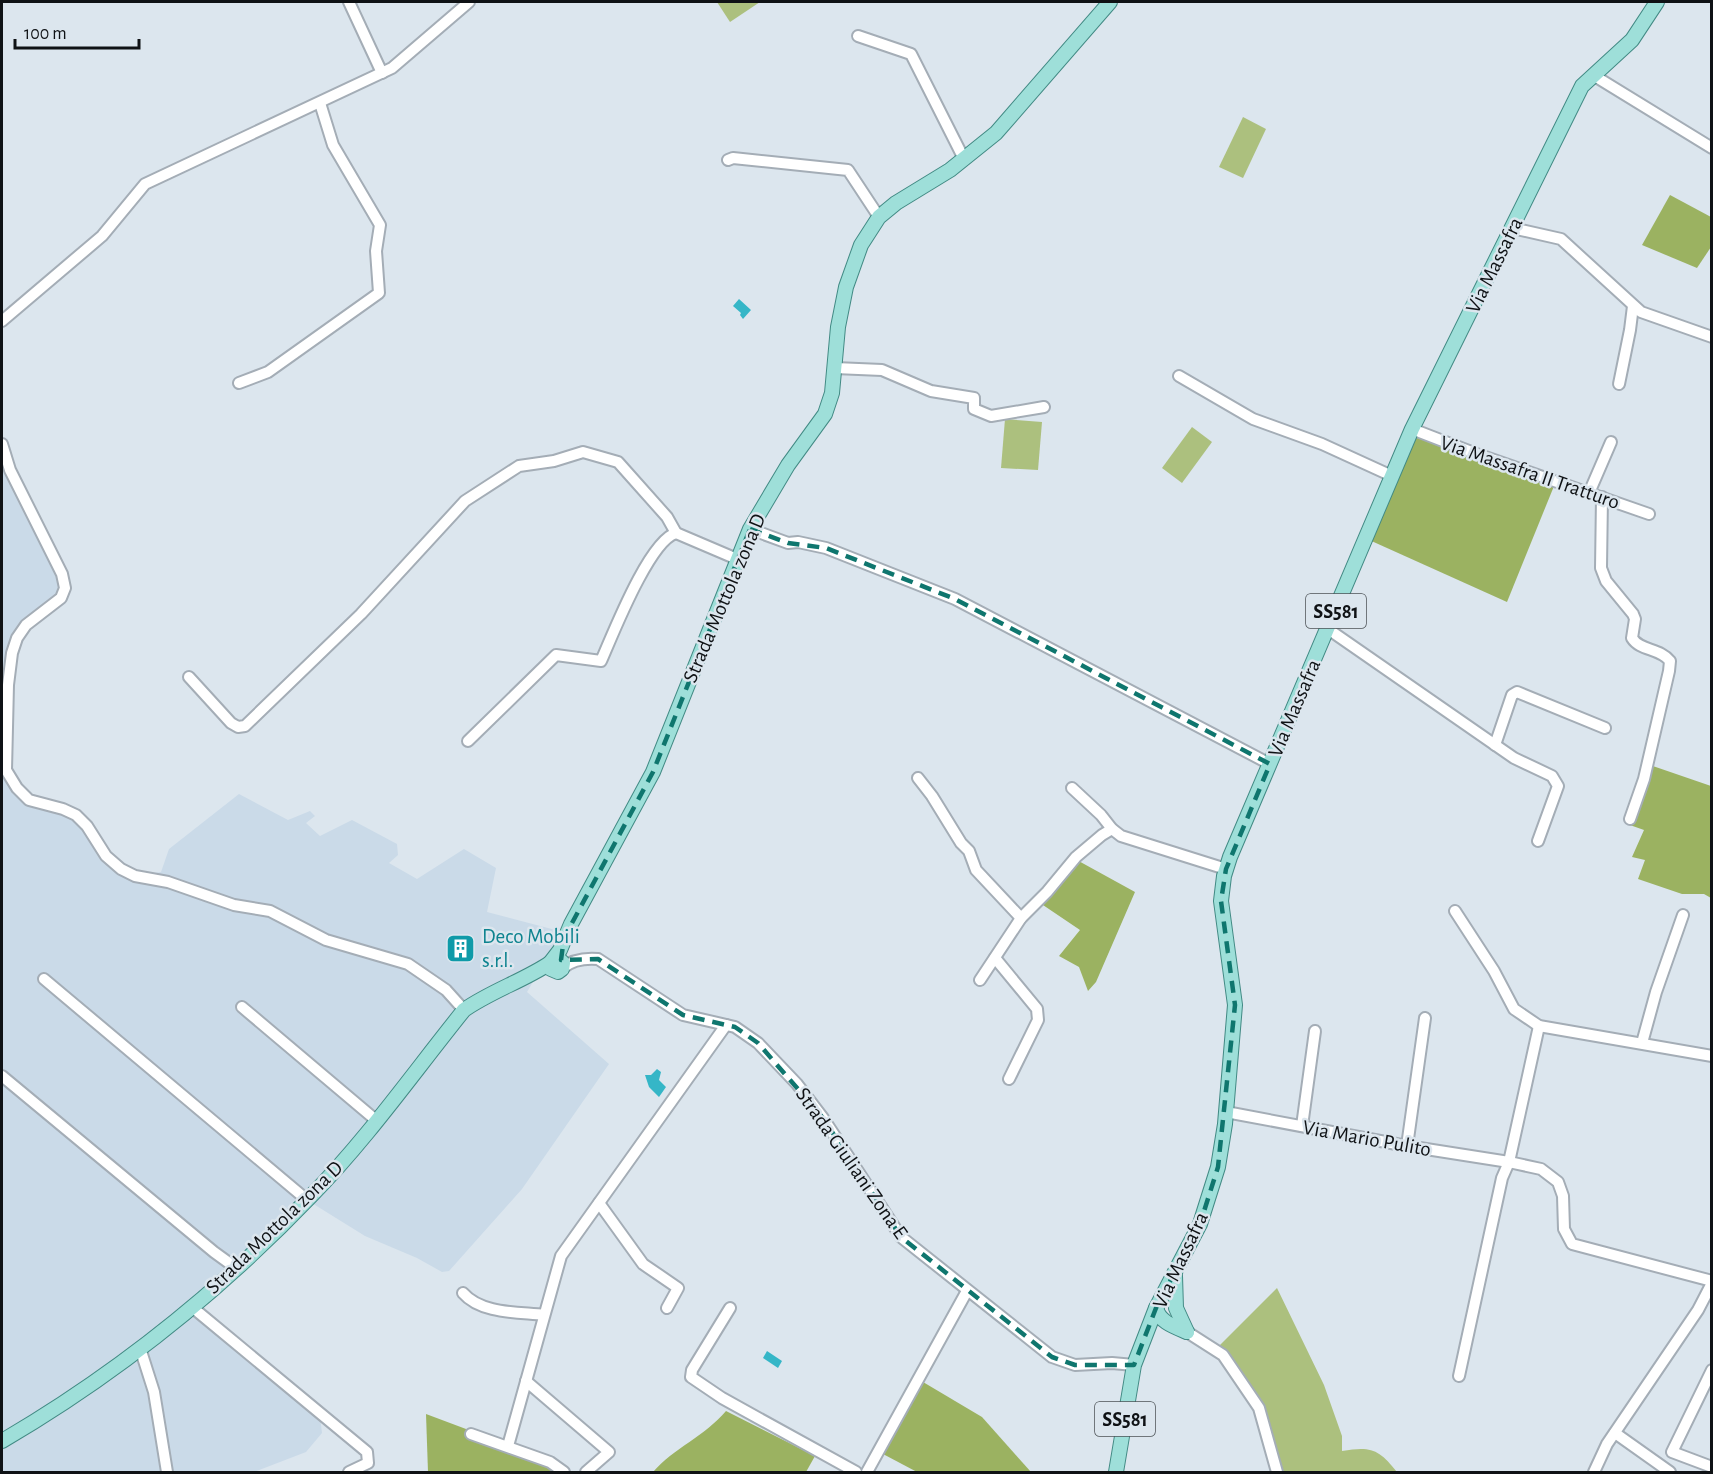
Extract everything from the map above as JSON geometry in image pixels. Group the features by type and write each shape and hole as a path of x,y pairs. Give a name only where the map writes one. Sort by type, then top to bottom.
{"main road":[{"name":"Strada Mottola zona D","path":"2,1441 45,1416 140,1348 236,1268 307,1200 377,1121 464,1010 481,999 516,983 536,980 559,963 564,950 564,938 653,772 750,529 788,465 825,414 832,393 838,327 851,267 861,245 879,218 896,203 964,159 996,133 1110,2"},
{"name":"Via Massafra","path":"1116,1473 1134,1365 1156,1308 1200,1224 1218,1167 1226,1112 1234,1005 1221,901 1226,869 1412,429 1582,86 1632,40 1657,2"},
{"path":"1176,1271 1175,1302 1182,1326"},
{"path":"1156,1308 1166,1306 1182,1326"},
{"path":"1144,1339 1182,1326"}],"street":[{"path":"349,2 382,73"},
{"path":"2,321 102,236 145,184 392,68 469,2"},
{"path":"858,36 911,54 964,159"},
{"path":"1593,75 1712,148"},
{"path":"239,383 268,372 379,293 376,251 380,225 333,145 320,103"},
{"path":"728,160 733,158 848,170 879,218"},
{"path":"1512,228 1561,239 1633,306 1658,320 1712,337"},
{"path":"1619,384 1633,306"},
{"path":"835,368 882,370 931,391 974,398 974,409 991,416 1044,408"},
{"path":"1179,376 1253,419 1322,444 1392,476"},
{"name":"Via Massafra II Tratturo","path":"1412,429 1649,514"},
{"path":"1589,493 1611,442"},
{"path":"3,452 62,574 65,588 61,598 26,625 15,645 8,685 4,759 9,778 29,801 63,809 76,815 87,826 106,856 121,869 135,876 168,882 234,905 270,911 326,940 408,964 446,990 464,1010"},
{"path":"189,677 231,723 238,727 245,726 361,614 465,501 519,466 554,461 584,452 618,462 667,517 676,533 737,559"},
{"path":"1602,496 1601,568 1604,577 1634,614 1632,638 1635,643 1662,654 1670,661 1644,779 1630,819"},
{"path":"750,529 788,543 798,542 826,548 955,599 1270,764"},
{"path":"468,741 556,655 601,661 635,586 652,556 669,535 676,533"},
{"path":"1328,629 1514,758 1552,776 1558,786 1538,840"},
{"path":"1495,745 1512,695 1517,692 1605,728"},
{"path":"918,778 961,843 967,847 976,870 1021,918"},
{"path":"1072,788 1121,836 1226,869"},
{"path":"980,980 1021,918 1047,892 1076,857 1112,829"},
{"path":"1455,911 1494,971 1514,1009 1539,1026 1712,1056"},
{"path":"1642,1043 1656,992 1683,915"},
{"name":"Strada Giuliani Zona E","path":"559,963 583,958 598,958 683,1015 735,1027 758,1043 797,1084 823,1118 901,1238 1052,1357 1075,1365 1112,1363 1134,1365"},
{"path":"995,958 1039,1013 1038,1020 1009,1079"},
{"path":"44,979 307,1200"},
{"path":"242,1007 377,1121"},
{"path":"1407,1146 1425,1018"},
{"path":"508,1446 561,1256 726,1025"},
{"path":"1458,1376 1539,1026"},
{"path":"1302,1126 1315,1031"},
{"path":"2,1076 236,1268"},
{"name":"Via Mario Pulito","path":"1226,1112 1541,1169 1558,1182 1563,1196 1564,1229 1572,1244 1712,1282"},
{"path":"599,1203 643,1264 678,1288 667,1308"},
{"path":"1594,1473 1601,1455 1698,1310 1712,1282"},
{"path":"867,1473 967,1291"},
{"path":"463,1293 469,1300 486,1308 544,1315"},
{"path":"192,1307 368,1452 368,1463 349,1473"},
{"path":"730,1308 692,1370 691,1377 722,1398 856,1473"},
{"path":"1182,1326 1223,1355 1259,1408 1277,1473"},
{"path":"140,1348 154,1392 167,1473"},
{"path":"1712,1370 1672,1452 1712,1467"},
{"path":"526,1381 609,1452 586,1473"},
{"path":"1615,1433 1670,1473"},
{"path":"471,1434 549,1462 564,1473"}],"highlighted area":[{"path":"750,529 788,543 826,548 955,599 1270,764 1226,869 1221,901 1235,1005 1218,1167 1200,1224 1156,1308 1134,1365 1075,1365 1052,1357 901,1237 823,1118 758,1043 735,1027 683,1015 598,959 561,960 564,938 653,772"}],"shaded area":[{"path":"2,457 65,588 17,638 6,770 29,800 63,809 135,876 161,872 169,849 239,794 288,820 310,811 315,816 306,823 320,836 352,820 397,844 398,855 389,863 417,879 464,849 496,868 487,912 563,932 560,950 541,968 527,992 609,1064 522,1189 449,1271 442,1272 417,1258 365,1236 307,1200 187,1308 320,1417 322,1433 306,1452 254,1472 2,1472"}],"green space":[{"path":"717,2 760,2 730,22"},
{"path":"1243,117 1266,129 1243,178 1219,167"},
{"path":"1670,195 1711,217 1711,247 1697,268 1642,245"},
{"path":"1005,419 1042,422 1038,470 1001,468"},
{"path":"1192,427 1212,442 1182,483 1162,468"},
{"path":"1414,433 1554,486 1507,602 1367,539"},
{"path":"1647,764 1711,786 1711,898 1704,894 1682,894 1638,879 1645,860 1632,857 1644,830 1627,824"},
{"path":"1075,859 1135,892 1096,982 1088,991 1079,967 1059,956 1080,930 1040,903"},
{"path":"1277,1288 1324,1385 1342,1436 1342,1451 1367,1449 1374,1451 1385,1458 1397,1472 1275,1472 1253,1396 1218,1347"},
{"path":"923,1382 982,1417 1031,1472 917,1472 883,1454"},
{"path":"726,1411 815,1456 806,1472 653,1472 670,1456 709,1428"},
{"path":"426,1414 559,1464 570,1472 428,1472"}],"water":[{"path":"739,299 751,310 743,319 741,313 733,306"},
{"path":"657,1069 661,1072 659,1080 666,1087 659,1097 649,1087 645,1075 651,1075"},
{"path":"767,1351 782,1361 778,1368 763,1358"}],"place":[{"name":"Deco Mobili s.r.l.","path":"461,948"}]}
